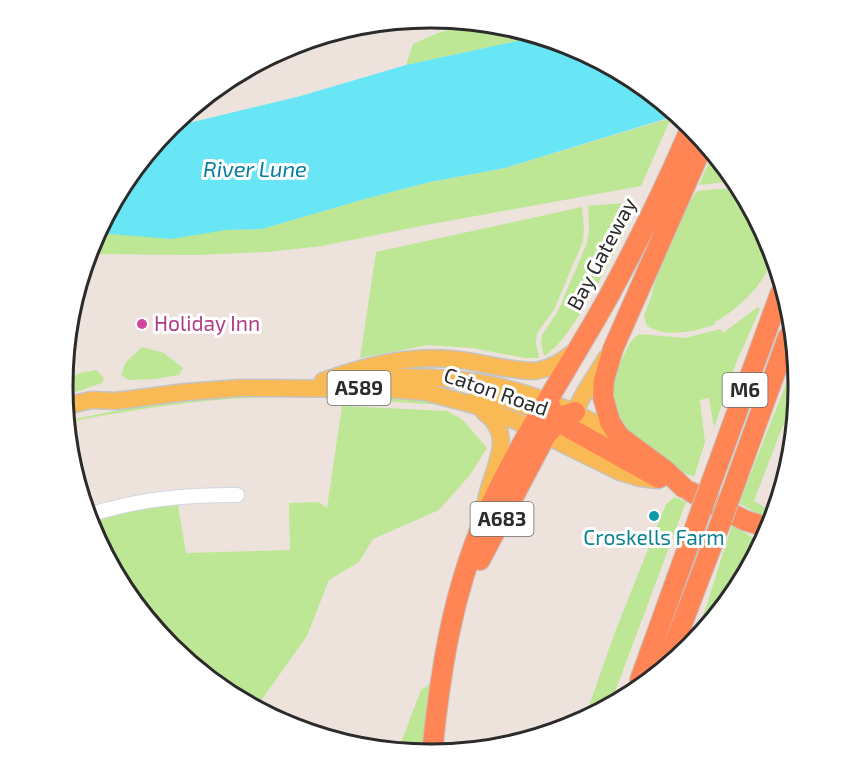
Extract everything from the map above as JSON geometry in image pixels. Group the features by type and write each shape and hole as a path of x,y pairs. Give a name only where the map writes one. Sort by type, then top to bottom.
{"highway":[{"name":"Bay Gateway","path":"553,422 577,349 610,294 667,182 687,137"},
{"name":"Bay Gateway","path":"613,349 700,151"},
{"name":"M6","path":"642,674 777,302"},
{"name":"M6","path":"673,649 785,346"},
{"name":"Caton Road","path":"613,349 604,380 603,397 606,411 619,436 666,470 684,488"},
{"name":"Caton Road","path":"553,422 662,480 684,488 744,520 759,525"},
{"name":"A683","path":"433,744 443,660 456,602 484,520 553,422"},
{"name":"A683","path":"456,602 553,422"},
{"name":"Caton Road","path":"744,520 757,530"}],"main road":[{"path":"323,381 367,366 427,358 450,358 535,371 548,369 577,349"},
{"name":"A683","path":"553,422 588,386 613,349"},
{"name":"Caton Road","path":"281,387 304,382 427,377 475,381 512,389 553,422"},
{"name":"Caton Road","path":"73,404 91,399 116,401 186,392 281,387 388,389 425,392 474,405 619,436"},
{"name":"Caton Road","path":"74,415 116,401"},
{"path":"474,405 498,426 502,446 489,484 484,520"}],"street":[{"path":"96,513 152,499 197,495 237,495"}],"green space":[{"path":"453,29 500,35 520,40 406,65 413,44"},
{"path":"668,119 670,121 641,186 322,246 268,252 197,255 98,254 107,233 262,229 430,182 505,168"},
{"path":"709,162 724,182 699,185"},
{"path":"728,188 751,228 768,268 762,280 744,301 714,322 716,324 672,333 655,330 647,326 644,316 661,259 673,229 677,228 697,191"},
{"path":"635,202 625,223 628,225 590,296 566,334 555,348 544,356 541,344 542,335 558,311 587,243 588,206"},
{"path":"582,207 583,241 554,310 537,333 539,358 525,358 472,348 428,345 360,358 376,252"},
{"path":"758,307 760,309 736,363 714,428 709,398 700,400 705,442 694,477 677,470 621,424 613,413 612,379 631,341 639,334 685,338 721,329 723,333"},
{"path":"142,347 164,353 183,368 179,375 129,380 121,375 126,362"},
{"path":"96,370 104,378 102,383 73,393 73,376"},
{"path":"788,380 785,424 754,501 766,508 762,517 739,503"},
{"path":"383,391 447,405 320,397 251,398 173,405 75,421 74,419 166,401 240,395"},
{"path":"342,406 447,411 463,420 487,448 470,475 439,510 373,539 359,562 329,580 307,636 261,701 212,670 161,622 120,565 99,519 144,507 178,505 186,553 290,550 289,503 318,502 327,508"},
{"path":"675,497 686,502 615,692 589,707 615,632 666,504"},
{"path":"732,525 754,538 740,565 702,618"},
{"path":"431,683 425,744 401,742 421,690"}],"water":[{"name":"River Lune","path":"520,40 545,47 609,76 648,102 667,118 505,168 430,182 262,229 226,230 171,239 107,234 120,207 146,168 187,123 297,97 406,65"}],"place":[{"name":"Holiday Inn","path":"142,324"},
{"name":"Croskells Farm","path":"654,516"}]}
